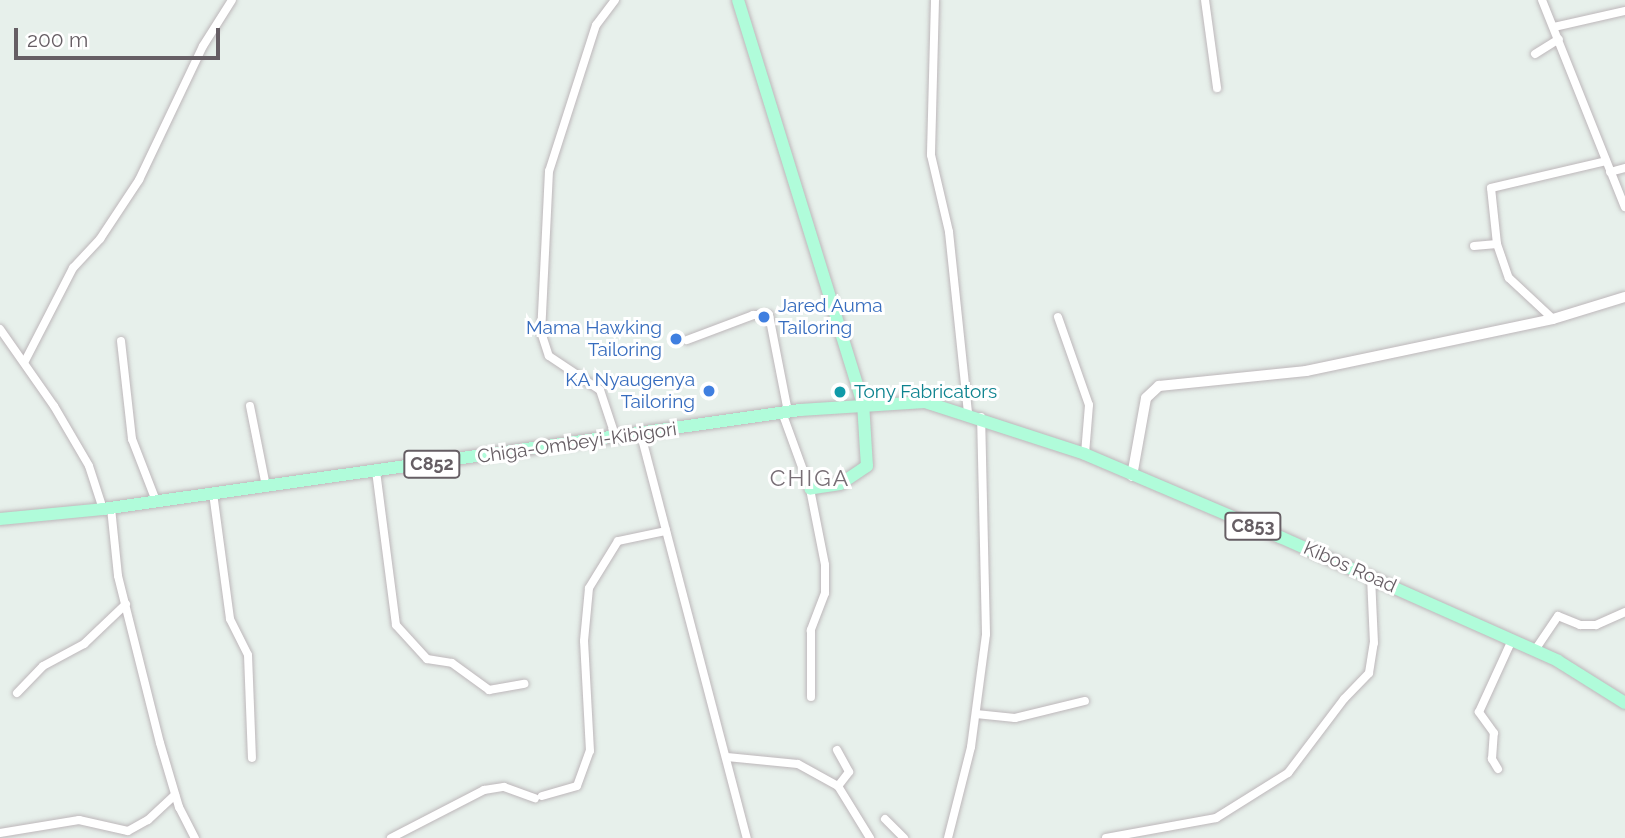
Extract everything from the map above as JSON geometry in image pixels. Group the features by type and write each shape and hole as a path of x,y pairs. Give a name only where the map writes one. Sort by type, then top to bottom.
{"main road":[{"path":"737,0 863,403 867,466 840,484 810,489"},
{"name":"Kibos Road","path":"863,403 914,401 968,413 1086,454 1132,476 1371,576 1535,650 1625,703"},
{"name":"Chiga-Ombeyi-Kibigori","path":"0,519 107,509 863,403"}],"street":[{"path":"25,361 73,268 100,239 139,180 203,46 232,0"},
{"path":"615,0 596,25 550,171 543,230 548,250 540,307 544,351 600,390 616,438"},
{"path":"935,0 931,155 949,232 968,413"},
{"path":"1205,0 1217,88"},
{"path":"1542,0 1625,207"},
{"path":"1554,27 1625,10"},
{"path":"1535,54 1559,39"},
{"path":"1553,318 1509,278 1497,244 1491,188 1606,161"},
{"path":"1610,173 1625,168"},
{"path":"1474,246 1497,244"},
{"path":"1132,476 1146,398 1159,386 1306,371 1553,318 1625,297"},
{"path":"687,340 753,315 769,315 787,407 784,413 810,489 827,584 811,630 811,697"},
{"path":"1058,317 1089,405 1086,454"},
{"path":"0,329 25,361 89,466 107,509 118,576 175,795 195,838"},
{"path":"121,341 132,439 156,501"},
{"path":"250,406 266,486"},
{"path":"948,838 976,714 986,634 981,417"},
{"path":"641,435 747,838"},
{"path":"376,471 396,625 428,659 452,663 489,690 524,684"},
{"path":"213,493 230,617 248,655 252,758"},
{"path":"391,838 410,824 484,790 504,787 539,797 577,786 590,751 584,641 589,588 618,541 666,531"},
{"path":"1106,838 1216,818 1270,787 1295,765 1339,704 1369,673 1374,643 1371,576"},
{"path":"16,693 43,666 84,644 126,604"},
{"path":"1535,650 1558,616 1580,625 1596,625 1625,612"},
{"path":"1498,769 1492,759 1494,733 1479,712 1512,640"},
{"path":"976,714 1015,718 1085,701"},
{"path":"837,750 849,772 838,786"},
{"path":"727,757 797,764 838,786 870,838"},
{"path":"114,838 148,820 175,795"},
{"path":"0,833 79,820 124,831"},
{"path":"885,820 904,838"}],"place":[{"name":"Jared Auma Tailoring","path":"764,317"},
{"name":"Mama Hawking Tailoring","path":"676,339"},
{"name":"KA Nyaugenya Tailoring","path":"709,391"},
{"name":"Tony Fabricators","path":"840,392"}],"district":[{"name":"CHIGA","path":"810,478"}]}
